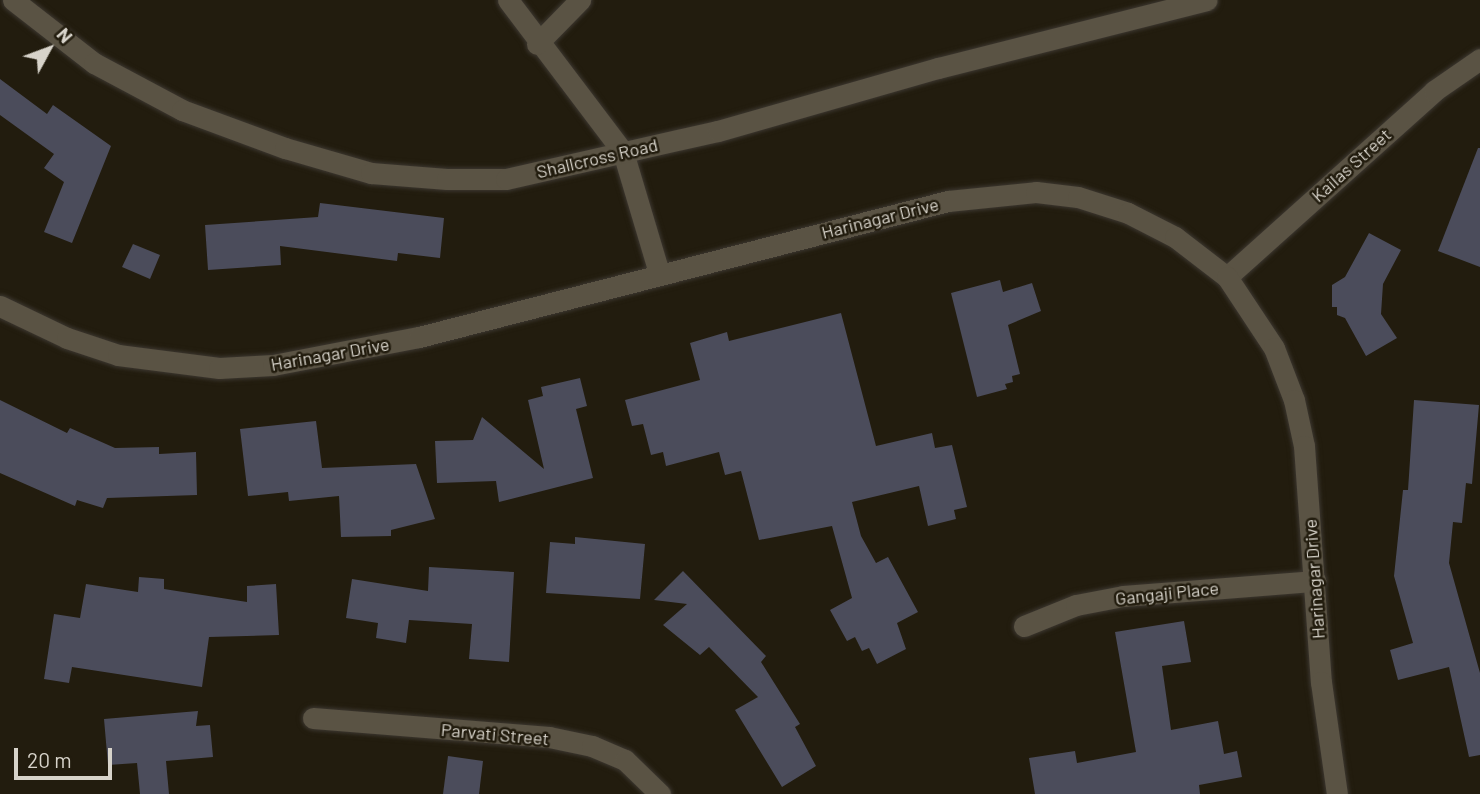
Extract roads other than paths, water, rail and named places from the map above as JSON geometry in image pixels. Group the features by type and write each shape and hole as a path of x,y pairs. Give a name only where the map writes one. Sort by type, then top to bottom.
{"street":[{"name":"Shallcross Road","path":"13,0 94,63 181,110 285,148 371,173 506,179 623,152 1207,0"},
{"path":"508,0 537,44 623,152 659,273"},
{"path":"537,44 580,0"},
{"name":"Kailas Street","path":"1227,277 1434,91 1480,59"},
{"name":"Harinagar Drive","path":"0,306 67,338 118,355 219,369 330,358 948,201 1036,192 1078,197 1128,212 1175,237 1227,277 1274,348 1294,400 1304,446 1321,682 1338,794"},
{"name":"Gangaji Place","path":"1024,626 1076,605 1124,596 1315,581"},
{"name":"Parvati Street","path":"313,718 549,737 592,746 625,760 660,794"}]}
